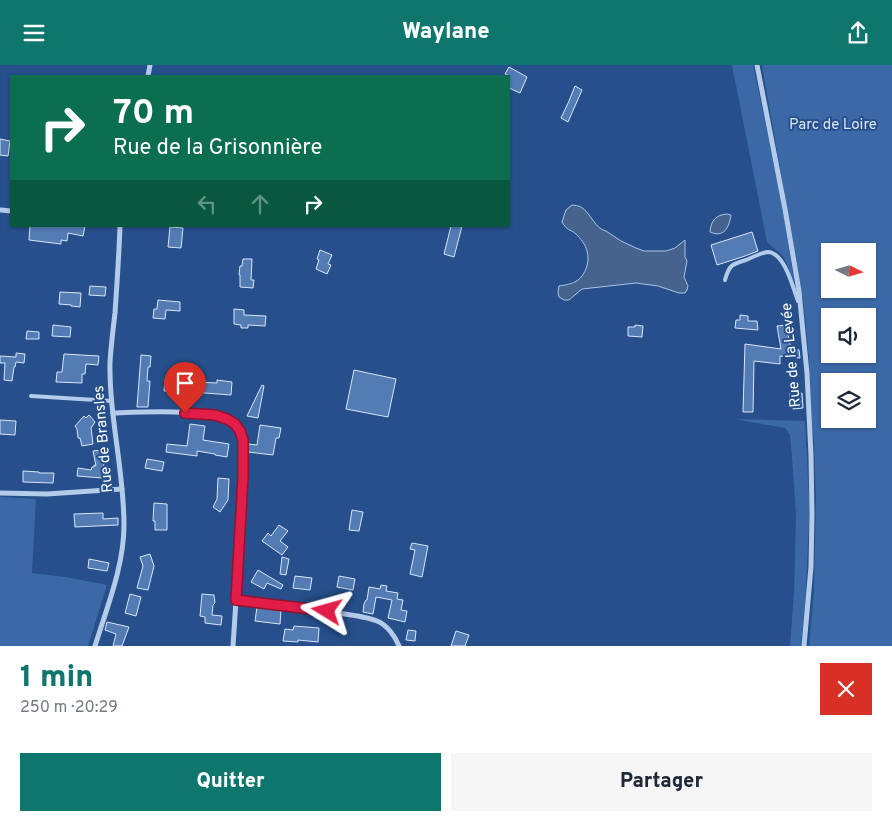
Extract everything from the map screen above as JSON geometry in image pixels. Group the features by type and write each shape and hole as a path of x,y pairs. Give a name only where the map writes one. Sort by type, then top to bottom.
{"street":[{"name":"Rue de la Levée","path":"757,65 799,291 807,373 812,514 811,567 804,646"},
{"path":"2,210 10,211"},
{"name":"Rue de Bransles","path":"95,646 117,574 124,526 110,362 119,263 120,227"},
{"path":"113,413 170,411 215,415 235,424 240,431 243,440 243,477 233,646"},
{"path":"0,493 47,494 122,489"},
{"path":"236,600 318,610 378,621 388,628 399,646"}],"lane":[{"path":"726,280 727,272 732,264 768,252 776,255 787,269 793,289 801,305"},
{"path":"31,396 112,401"}],"green space":[{"path":"732,65 753,65 781,198 794,281 792,281 783,256 767,242"},
{"name":"Parc de Loire","path":"762,65 892,65 892,646 809,646 814,591 816,500 809,359 804,306"},
{"path":"737,419 805,421 809,521 805,607 801,646 790,646 794,593 796,515 790,435 785,428"},
{"path":"0,497 36,499 32,573 107,585 88,646 0,646"}],"shaded area":[{"path":"572,205 584,210 602,230 644,251 666,251 675,248 685,240 685,257 687,261 684,277 688,286 685,293 636,283 582,289 569,300 559,297 559,286 578,280 588,263 588,255 584,244 562,222 566,210"},
{"path":"727,214 731,215 725,231 719,234 710,232 715,219"}],"building":[{"path":"509,67 527,77 520,93 510,88 510,75 505,74"},
{"path":"575,86 582,90 568,122 561,118"},
{"path":"0,139 10,141 8,156 0,155"},
{"path":"30,227 85,227 83,236 68,233 67,241 61,240 61,244 29,240"},
{"path":"170,227 183,228 181,248 168,247"},
{"path":"451,227 462,227 454,257 444,254"},
{"path":"752,232 758,251 717,265 711,245"},
{"path":"320,250 332,255 328,264 331,265 327,274 316,269"},
{"path":"243,259 252,259 251,280 254,280 253,288 240,287 239,275"},
{"path":"90,286 106,287 105,296 89,295"},
{"path":"60,292 81,293 80,307 59,304"},
{"path":"158,300 180,302 180,311 166,310 165,319 153,318"},
{"path":"234,309 244,310 244,315 266,316 265,326 248,325 248,328 241,328 241,325 234,324"},
{"path":"740,315 748,316 748,321 757,321 758,330 735,328 736,320 740,320"},
{"path":"53,325 71,327 70,337 52,336"},
{"path":"635,325 643,326 642,337 628,336 628,327 635,327"},
{"path":"786,325 791,349 799,350 800,358 780,356 780,364 754,361 753,412 743,412 745,344 781,349 777,326"},
{"path":"27,331 39,332 39,339 26,339"},
{"path":"16,353 25,354 24,363 16,362 12,381 4,380 5,363 0,363 0,356 16,357"},
{"path":"64,354 99,356 98,365 86,364 85,374 82,374 82,383 56,382 57,372 62,372"},
{"path":"141,355 151,356 147,381 150,381 148,407 137,407"},
{"path":"354,370 396,379 388,417 346,409"},
{"path":"190,377 197,378 197,382 217,383 217,380 232,382 231,395 164,391 165,380 190,381"},
{"path":"262,385 264,386 258,418 247,416"},
{"path":"790,393 802,393 803,408 793,409"},
{"path":"89,415 95,422 91,428 93,444 82,446 75,426 84,416 86,418"},
{"path":"0,420 16,421 15,435 0,434"},
{"path":"190,424 205,426 203,440 229,444 227,457 197,451 197,456 166,452 167,444 187,446"},
{"path":"260,425 281,428 279,438 276,438 273,455 248,452 248,444 257,445"},
{"path":"102,450 104,463 102,478 77,476 78,468 91,470 94,465 96,466 93,451"},
{"path":"147,459 164,462 162,471 145,468"},
{"path":"23,471 54,473 53,483 23,482"},
{"path":"218,478 229,479 228,500 220,512 213,507 217,499"},
{"path":"154,503 167,504 167,530 155,530 155,521 153,521"},
{"path":"352,510 363,512 359,531 349,530"},
{"path":"103,513 103,519 118,518 118,525 75,527 74,514"},
{"path":"279,525 288,531 280,541 288,547 282,555 262,541 268,533 271,536"},
{"path":"412,543 428,546 422,577 410,574 415,550 410,549"},
{"path":"150,554 154,566 148,590 137,588 143,566 140,557"},
{"path":"282,557 289,559 286,575 280,574"},
{"path":"89,559 109,563 107,571 88,568"},
{"path":"258,570 283,585 281,589 267,583 264,589 251,582"},
{"path":"295,576 312,578 310,590 293,588"},
{"path":"339,576 355,579 353,590 337,587"},
{"path":"381,585 387,586 386,591 398,593 397,599 403,600 401,610 407,611 405,622 388,618 392,600 376,597 373,614 363,612 369,587 380,589"},
{"path":"130,594 141,597 136,616 125,613"},
{"path":"202,594 214,595 215,603 212,615 222,616 221,625 205,623 205,617 200,616"},
{"path":"257,607 281,610 280,624 255,621"},
{"path":"107,622 129,627 122,646 113,646 116,634 105,630"},
{"path":"294,626 319,628 318,642 283,641 285,629 293,630"},
{"path":"408,630 416,631 415,641 406,640"},
{"path":"456,631 469,635 465,646 451,646"}],"route":[{"path":"185,413 215,415 227,419 235,424 243,440 243,477 236,600 327,611"}]}
